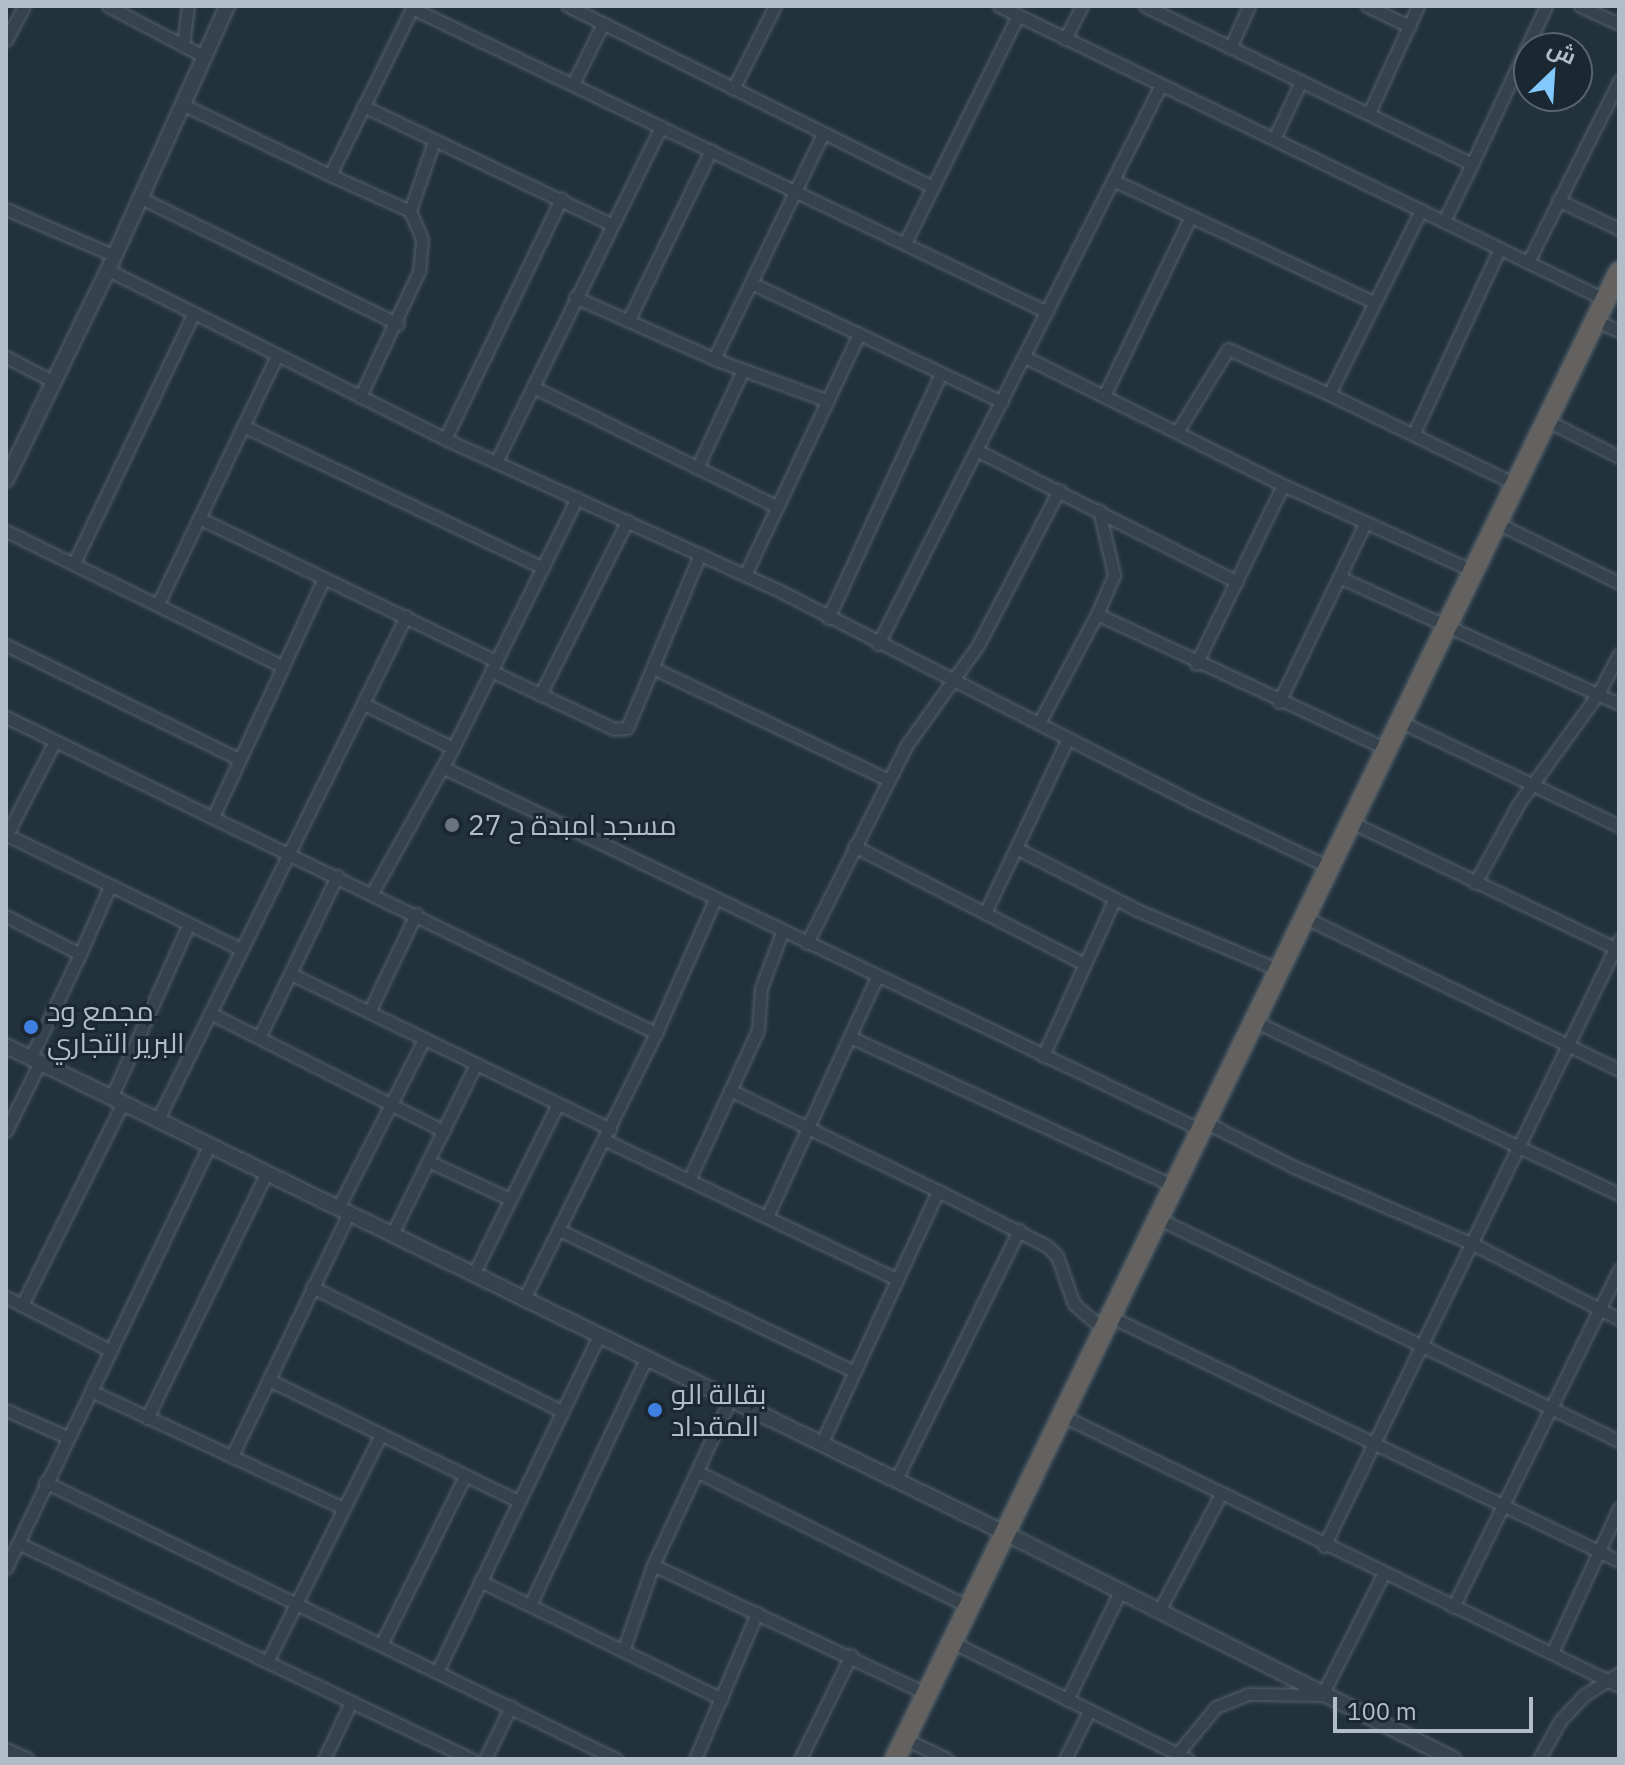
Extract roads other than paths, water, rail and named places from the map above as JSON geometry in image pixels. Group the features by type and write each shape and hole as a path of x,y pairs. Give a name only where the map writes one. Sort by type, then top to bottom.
{"highway":[{"path":"895,1759 1471,570 1619,272"}],"street":[{"path":"6,40 24,6"},
{"path":"108,6 205,57"},
{"path":"183,46 188,6"},
{"path":"6,480 115,256 227,6"},
{"path":"568,6 933,187"},
{"path":"733,89 775,6"},
{"path":"999,6 1606,300"},
{"path":"1065,39 1082,6"},
{"path":"1145,6 1472,164"},
{"path":"1230,48 1249,6"},
{"path":"1367,6 1409,26"},
{"path":"1369,113 1418,6"},
{"path":"1444,221 1546,6"},
{"path":"1580,6 1619,24"},
{"path":"330,175 412,7 906,241 1047,312"},
{"path":"906,241 1018,15"},
{"path":"573,84 603,23"},
{"path":"1274,139 1301,81"},
{"path":"1528,262 1619,81"},
{"path":"878,644 1161,85"},
{"path":"184,105 410,211"},
{"path":"363,106 612,225"},
{"path":"496,462 661,126"},
{"path":"714,359 823,134"},
{"path":"360,397 398,324 423,258 422,239 410,211 434,141"},
{"path":"628,321 711,150"},
{"path":"1113,180 1374,302"},
{"path":"141,198 398,324"},
{"path":"445,439 561,199"},
{"path":"1558,200 1619,229"},
{"path":"6,209 115,256"},
{"path":"1329,394 1421,210"},
{"path":"1104,396 1191,216"},
{"path":"1414,433 1500,248"},
{"path":"108,270 445,439 745,575 1329,867"},
{"path":"751,283 1002,402"},
{"path":"575,297 714,359 828,401"},
{"path":"74,563 194,313"},
{"path":"1595,320 1619,331"},
{"path":"745,575 859,334"},
{"path":"1177,432 1228,349 1414,433 1515,484"},
{"path":"158,604 277,356"},
{"path":"6,357 54,382"},
{"path":"1025,357 1283,485 1471,570"},
{"path":"697,468 743,370"},
{"path":"828,618 941,374"},
{"path":"533,387 776,506"},
{"path":"1546,420 1619,457"},
{"path":"243,426 543,568"},
{"path":"978,451 1237,582"},
{"path":"1196,664 1283,485"},
{"path":"807,943 889,780 919,727 957,680 1059,490"},
{"path":"372,893 453,748 577,498"},
{"path":"1039,723 1097,614 1114,575 1099,510"},
{"path":"199,518 406,616 540,695 622,730 631,722 700,554"},
{"path":"540,695 627,521"},
{"path":"1495,522 1619,583"},
{"path":"1279,702 1365,523"},
{"path":"6,531 282,666"},
{"path":"1339,577 1619,704"},
{"path":"214,815 324,578"},
{"path":"1097,614 1196,664 1386,749"},
{"path":"157,1121 406,616"},
{"path":"6,645 239,759"},
{"path":"1475,883 1530,786 1598,694 1619,654"},
{"path":"653,668 889,780"},
{"path":"364,704 453,748"},
{"path":"6,717 214,815 656,1033"},
{"path":"1399,721 1619,826"},
{"path":"986,911 1068,738"},
{"path":"55,741 6,836 241,949"},
{"path":"442,767 1043,1056 1473,1244 1619,1319"},
{"path":"1324,1546 1618,946 1475,883 1351,822"},
{"path":"854,846 1083,963"},
{"path":"1016,848 1114,900 1279,970"},
{"path":"260,1036 337,876"},
{"path":"6,1131 110,886"},
{"path":"524,1299 656,1033 715,899"},
{"path":"1043,1056 1114,900"},
{"path":"369,1012 416,914"},
{"path":"6,916 80,954"},
{"path":"1304,917 1619,1070"},
{"path":"22,1305 117,1101 189,924"},
{"path":"689,1180 758,1030 761,988 782,932"},
{"path":"291,974 558,1104 689,1180 896,1279"},
{"path":"767,1217 877,977"},
{"path":"210,1013 444,1131"},
{"path":"1254,1021 1619,1194"},
{"path":"850,1037 1174,1186"},
{"path":"232,1456 424,1039"},
{"path":"6,1046 1160,1609 1322,1695 1453,1759"},
{"path":"392,1234 476,1064"},
{"path":"730,1090 1019,1230 1057,1256 1074,1304 1106,1323 1375,1440 1619,1561"},
{"path":"474,1273 558,1104"},
{"path":"6,1568 209,1147"},
{"path":"428,1161 510,1199"},
{"path":"147,1418 266,1174"},
{"path":"821,1444 938,1191"},
{"path":"1157,1218 1619,1441"},
{"path":"559,1230 855,1372"},
{"path":"896,1480 1019,1230"},
{"path":"1453,1607 1619,1270"},
{"path":"312,1287 562,1411"},
{"path":"6,1297 111,1351"},
{"path":"438,1670 599,1336"},
{"path":"530,1605 646,1358"},
{"path":"269,1380 518,1501"},
{"path":"91,1391 343,1508"},
{"path":"624,1648 653,1565 730,1400"},
{"path":"6,1410 67,1437"},
{"path":"1061,1415 1383,1575 1616,1680"},
{"path":"267,1662 380,1436"},
{"path":"698,1472 969,1607"},
{"path":"382,1643 465,1476"},
{"path":"45,1482 297,1600 616,1759"},
{"path":"1160,1609 1221,1494"},
{"path":"1552,1653 1619,1508"},
{"path":"18,1543 471,1759"},
{"path":"653,1565 851,1655 927,1694"},
{"path":"1322,1695 1383,1575"},
{"path":"480,1581 624,1648 722,1699"},
{"path":"1067,1700 1121,1590"},
{"path":"695,1759 757,1613"},
{"path":"952,1642 1183,1756 1216,1707 1249,1694 1322,1695"},
{"path":"800,1759 851,1655"},
{"path":"1539,1759 1560,1721 1583,1696 1616,1680"},
{"path":"324,1759 351,1702"},
{"path":"485,1759 511,1706"},
{"path":"1065,1759 1089,1711"},
{"path":"905,1739 947,1759"},
{"path":"6,1749 28,1759"}],"place":[{"name":"مسجد امبدة ح 27","path":"452,825"},
{"name":"مجمع ود البرير التجاري","path":"31,1027"},
{"name":"بقالة الو المقداد","path":"655,1410"}]}
